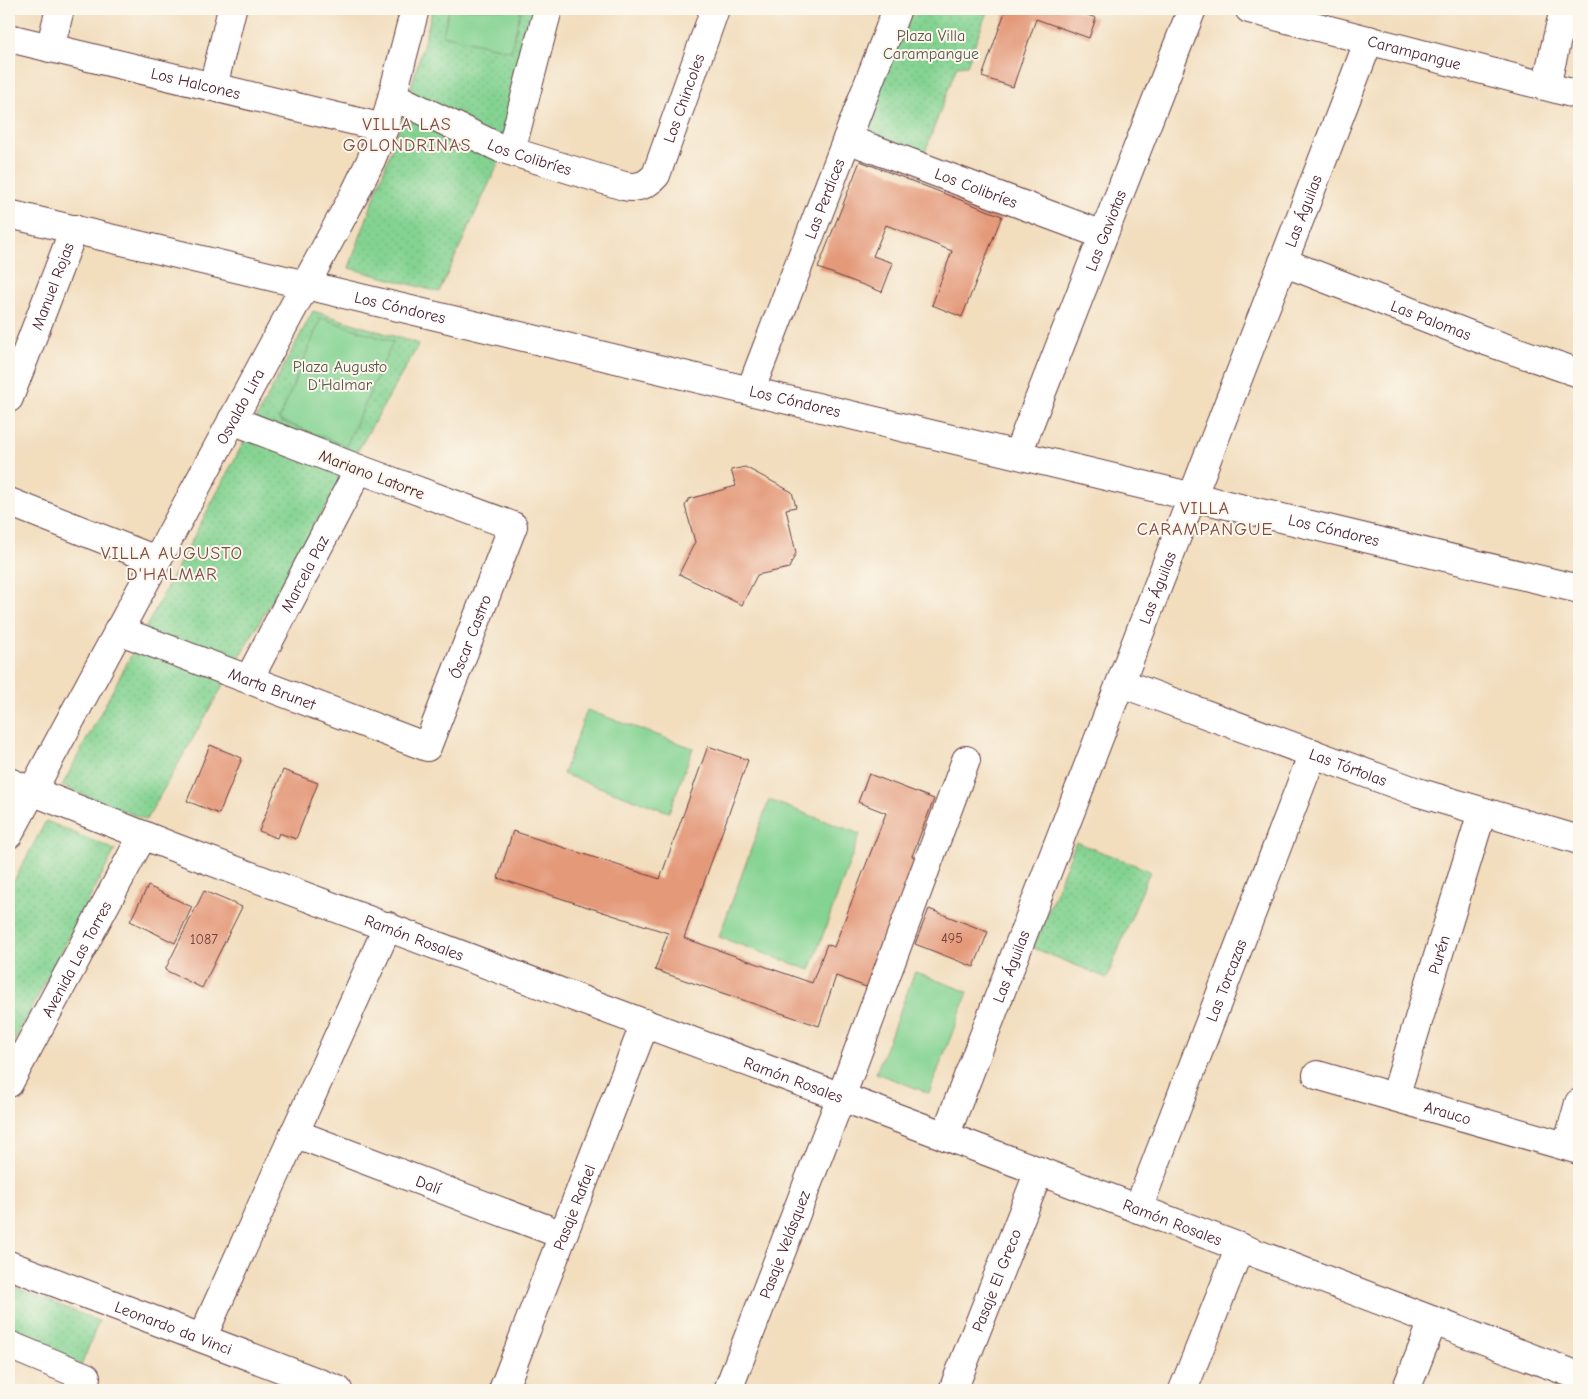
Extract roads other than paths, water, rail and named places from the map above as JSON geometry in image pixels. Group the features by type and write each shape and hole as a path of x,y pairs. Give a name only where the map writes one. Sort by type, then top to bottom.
{"street":[{"path":"50,48 60,9"},
{"path":"213,87 232,9"},
{"name":"Osvaldo Lira","path":"20,786 118,630 356,193 384,128 415,9"},
{"path":"511,151 548,9"},
{"name":"Los Chincoles","path":"646,184 656,175 659,168 715,9"},
{"name":"Las Perdices","path":"751,389 897,9"},
{"name":"Las Gaviotas","path":"1018,454 1192,9"},
{"name":"Carampangue","path":"1249,9 1579,95"},
{"path":"1546,86 1564,9"},
{"name":"Los Halcones","path":"9,38 384,128"},
{"name":"Las Águilas","path":"946,1136 1369,40"},
{"name":"Los Colibríes","path":"393,96 500,148 624,186 639,187 646,184"},
{"name":"Los Colibríes","path":"847,139 1103,235"},
{"name":"Los Cóndores","path":"9,214 751,389 1579,589"},
{"name":"Manuel Rojas","path":"9,398 74,229"},
{"name":"Las Palomas","path":"1283,262 1483,340 1579,372"},
{"name":"Mariano Latorre","path":"232,420 359,470 512,526"},
{"name":"Marcela Paz","path":"249,680 359,470"},
{"path":"9,502 156,560"},
{"name":"Óscar Castro","path":"427,747 512,526"},
{"name":"Marta Brunet","path":"118,630 427,747"},
{"name":"Las Tórtolas","path":"1121,683 1418,792 1579,840"},
{"name":"Las Torcazas","path":"1138,1208 1313,753"},
{"name":"Pasaje Velásquez","path":"728,1390 841,1098 966,760"},
{"path":"9,834 20,786"},
{"name":"Ramón Rosales","path":"20,786 143,835 1138,1208 1579,1376"},
{"name":"Purén","path":"1395,1097 1482,812"},
{"name":"Avenida Las Torres","path":"9,1083 143,835"},
{"path":"202,1338 388,926"},
{"name":"Pasaje Rafael","path":"503,1390 645,1023"},
{"name":"Arauco","path":"1317,1075 1573,1148"},
{"path":"1573,1148 1579,1103"},
{"name":"Dalí","path":"294,1133 563,1235"},
{"name":"Pasaje El Greco","path":"953,1390 1039,1171"},
{"path":"1183,1390 1240,1247"},
{"name":"Leonardo da Vinci","path":"9,1265 202,1338 309,1385 338,1390"},
{"path":"1406,1390 1432,1320"},
{"path":"9,1345 86,1377"}],"district":[{"name":"VILLA LAS GOLONDRINAS","path":"407,134"},
{"name":"VILLA CARAMPANGUE","path":"1205,518"},
{"name":"VILLA AUGUSTO D'HALMAR","path":"172,563"}],"park label":[{"name":"Plaza Villa Carampangue","path":"931,44"},
{"name":"Plaza Augusto D'Halmar","path":"340,375"}]}
